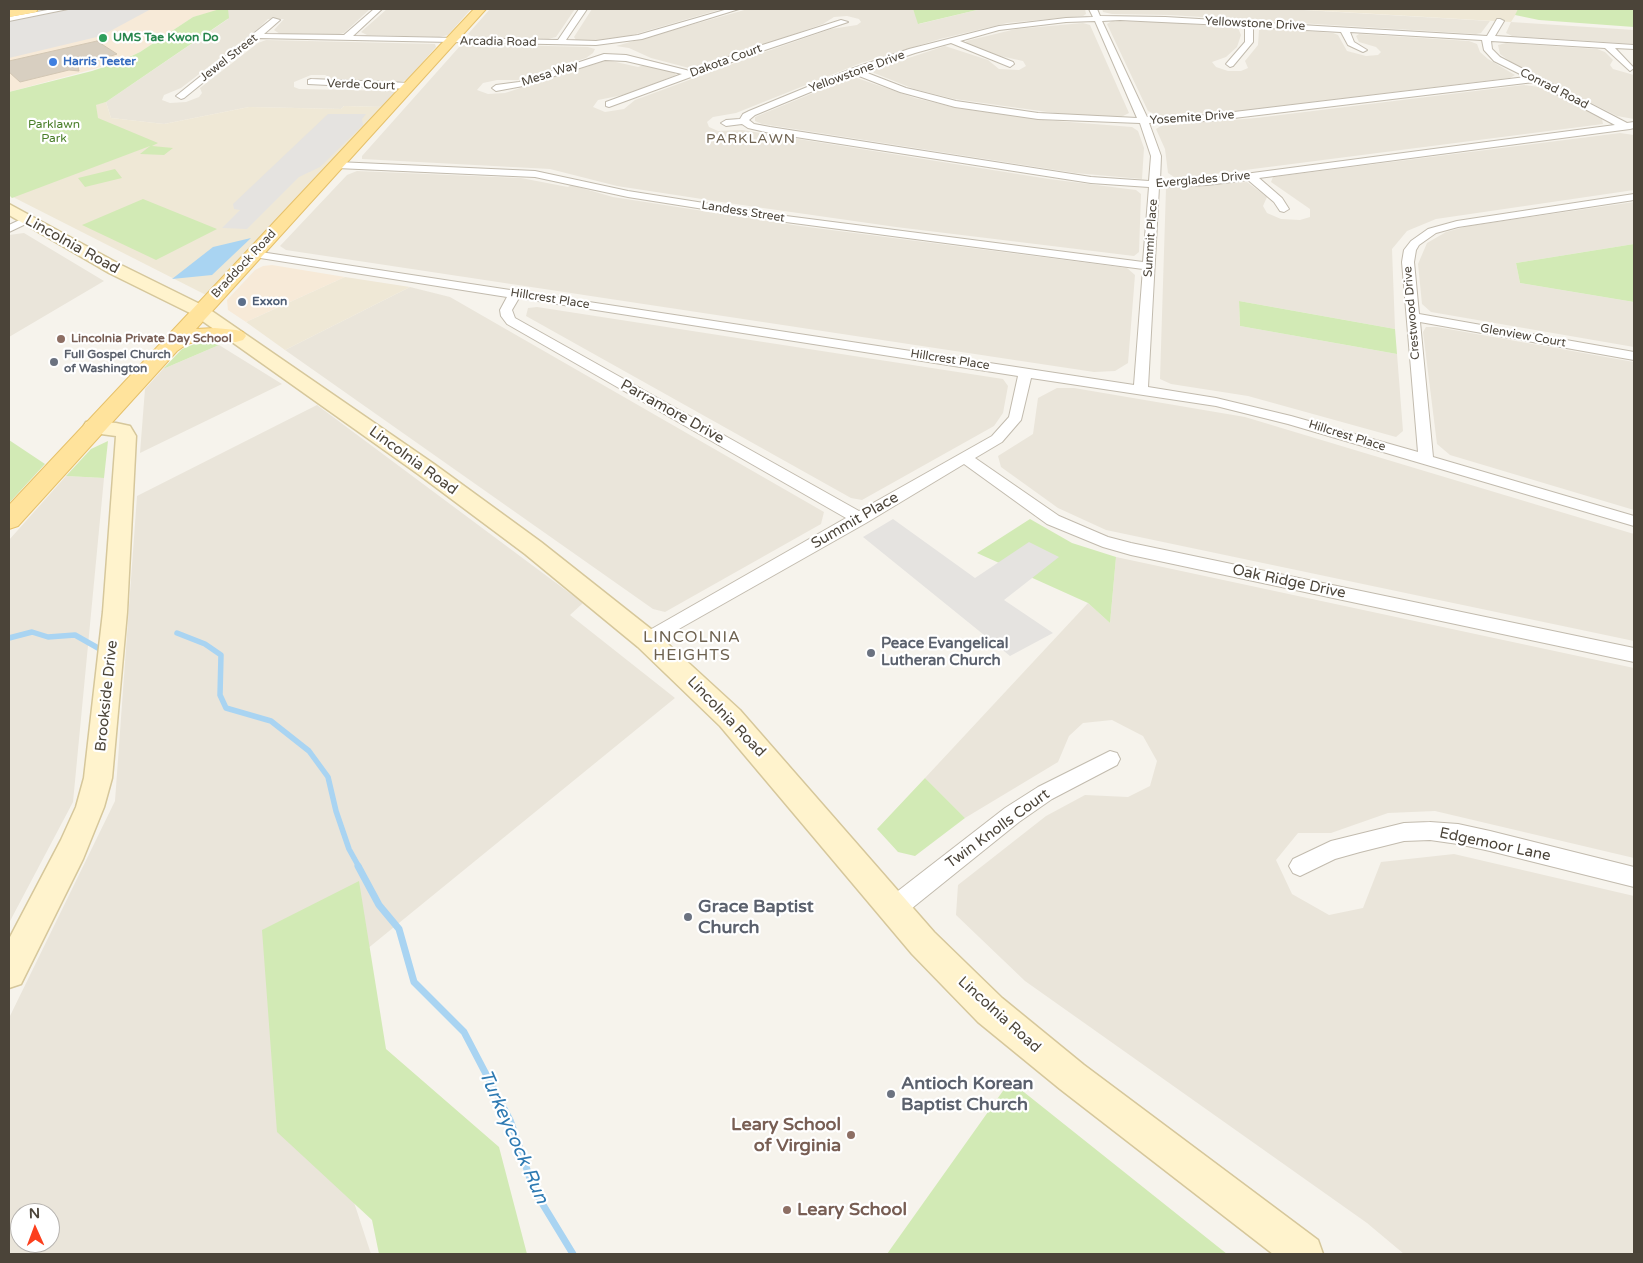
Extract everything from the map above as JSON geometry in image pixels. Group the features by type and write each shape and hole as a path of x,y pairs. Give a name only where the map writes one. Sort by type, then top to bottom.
{"main road":[{"path":"10,10 32,9"},
{"name":"Braddock Road","path":"9,520 156,358 480,9"},
{"name":"Lincolnia Road","path":"9,209 114,269 200,311 434,474 533,548 647,640 702,690 743,732 923,943 996,1015 1072,1077 1304,1254"},
{"path":"156,358 173,344 188,337 207,334 236,336"},
{"name":"Brookside Drive","path":"9,972 72,849 90,808 98,778 115,612 126,436 123,431 116,429 93,427"}],"street":[{"path":"9,19 44,10 64,9"},
{"path":"346,38 378,9"},
{"path":"560,43 583,9"},
{"name":"Arcadia Road","path":"257,36 560,43 603,42 639,36 735,9"},
{"name":"Yellowstone Drive","path":"744,121 746,116 752,113 854,71 950,40 1021,25 1095,14 1634,47"},
{"name":"Summit Place","path":"1095,14 1144,121 1156,156 1141,390"},
{"name":"Jewel Street","path":"180,96 276,20"},
{"path":"1488,38 1500,21"},
{"name":"Dakota Court","path":"608,104 789,39 844,22"},
{"path":"1230,64 1249,42 1249,24"},
{"path":"1344,30 1351,43 1363,50"},
{"name":"Conrad Road","path":"1488,38 1488,50 1497,59 1632,127"},
{"path":"950,40 1010,64"},
{"path":"603,42 604,57 626,58 691,74"},
{"path":"1608,46 1630,68"},
{"name":"Mesa Way","path":"496,88 520,84 604,57"},
{"name":"Yosemite Drive","path":"854,71 903,90 961,105 1062,118 1144,121 1209,118 1534,79"},
{"name":"Verde Court","path":"311,82 332,85 410,86"},
{"path":"726,123 744,121"},
{"name":"Everglades Drive","path":"744,121 751,126 770,130 1039,172 1108,182 1155,184 1207,182 1632,127"},
{"name":"Landess Street","path":"337,165 534,174 628,194 786,219 1149,266"},
{"path":"1250,176 1278,200 1284,209"},
{"name":"Crestwood Drive","path":"1426,460 1408,259 1415,243 1432,231 1457,224 1634,197"},
{"path":"9,229 26,220"},
{"name":"Hillcrest Place","path":"254,254 1026,372 1256,410 1634,521"},
{"name":"Parramore Drive","path":"516,294 506,310 507,316 511,321 860,519"},
{"name":"Glenview Court","path":"1413,317 1634,356"},
{"name":"Summit Place","path":"647,640 997,439 1008,428 1018,409 1026,372"},
{"name":"Oak Ridge Drive","path":"965,458 1039,511 1079,532 1103,541 1131,549 1634,655"},
{"name":"Twin Knolls Court","path":"893,909 1012,815 1045,794 1110,759"},
{"name":"Edgemoor Lane","path":"1300,866 1331,851 1360,842 1404,832 1430,831 1482,839 1634,877"}],"shaded area":[{"path":"70,9 220,10 193,17 140,52 116,63 9,92 9,21"},
{"path":"73,9 151,9 101,36 9,58 9,21"},
{"path":"216,9 370,9 344,33 335,35 280,34 274,30 284,19 268,19 181,88 164,95 162,100 170,103 186,102 199,97 202,93 200,88 258,43 266,40 435,44 436,47 407,80 399,82 337,81 325,75 311,75 294,82 294,87 299,89 394,91 395,94 383,107 344,106 341,109 249,107 164,124 111,118 106,102 228,19 203,18"},
{"path":"387,9 471,9 448,35 439,37 367,35 361,32"},
{"path":"490,9 575,9 556,37 548,39 473,37 468,34"},
{"path":"592,9 722,9 629,36 600,40 576,40 574,37"},
{"path":"748,9 913,9 919,24 981,9 1085,9 1086,14 1083,16 1007,23 940,39 861,63 736,113 713,117 707,122 709,127 718,131 742,130 1049,179 1136,190 1141,194 1139,252 1134,256 896,227 617,186 550,169 362,159 362,156 460,46 470,44 588,47 595,49 586,58 518,80 497,80 483,83 477,90 488,94 505,93 607,60 638,67 644,65 674,72 676,75 628,94 598,100 593,107 605,112 624,109 635,100 762,53 831,29 857,25 861,22 859,19 847,16 834,17 823,24 698,68 689,68 651,58 629,48 616,46"},
{"path":"1102,9 1287,9 1490,21 1481,33 1476,34 1170,15 1112,14 1103,12"},
{"path":"1291,9 1519,9 1511,22"},
{"path":"1112,21 1168,22 1238,28 1241,35 1237,47 1226,57 1212,62 1216,67 1228,71 1241,71 1248,68 1245,61 1258,45 1259,30 1266,28 1333,33 1338,35 1347,51 1366,56 1378,55 1381,52 1376,47 1359,42 1356,36 1359,34 1469,41 1477,44 1480,52 1488,59 1515,75 1510,78 1239,111 1159,116 1148,111 1107,24"},
{"path":"1511,22 1634,30 1634,44 1512,36 1506,33"},
{"path":"1083,23 1090,25 1129,113 1121,117 1062,114 954,99 914,89 874,73 872,70 945,46 988,60 999,69 1019,70 1026,66 1023,61 1000,56 967,44 966,41 1016,29"},
{"path":"1506,43 1597,49 1605,52 1613,60 1610,65 1613,69 1634,75 1634,119 1617,116 1512,63 1500,54 1498,45"},
{"path":"857,78 915,98 957,108 1044,120 1132,127 1138,131 1144,148 1142,179 1075,173 762,124 755,121 755,117 847,79"},
{"path":"1524,85 1540,87 1602,119 1603,124 1183,178 1174,177 1168,173 1165,149 1156,129 1161,126 1256,118"},
{"path":"106,102 111,118 164,124 249,107 341,109 344,106 387,107 206,295 9,195 9,128"},
{"path":"328,114 366,114 362,119 363,125 320,167 299,177 247,229 222,228 240,210 234,209 233,204"},
{"path":"1620,133 1634,135 1634,190 1436,219 1407,231 1392,249 1395,329 1239,301 1240,326 1397,354 1403,431 1396,437 1248,396 1171,384 1160,379 1166,188 1247,182 1267,197 1263,206 1267,213 1281,219 1300,220 1310,217 1310,209 1271,182 1273,177"},
{"path":"357,171 521,178 568,187 571,185 613,197 800,226 1127,268 1135,275 1128,363 1115,371 1094,372 286,250 280,246 347,175"},
{"path":"1634,202 1634,244 1516,263 1520,283 1634,302 1634,347 1431,312 1422,304 1418,264 1427,243 1446,232 1468,226"},
{"path":"24,233 104,281 9,337 9,235"},
{"path":"272,265 345,277 246,322 228,310 227,300 255,270 263,266"},
{"path":"345,277 410,287 285,350 246,322"},
{"path":"410,287 450,297 824,512 821,524 665,612 653,609 285,350"},
{"path":"537,307 1003,379 1008,386 1003,413 994,426 862,500 851,498 526,316 528,308"},
{"path":"1426,327 1437,327 1634,362 1634,510 1450,455 1437,444 1423,332"},
{"path":"219,345 282,384 140,453 145,389 163,369"},
{"path":"1057,388 1074,388 1245,417 1634,534 1634,641 1106,530 1058,508 1001,467 998,456 1033,434 1038,398"},
{"path":"317,405 583,603 570,615 675,698 291,1011 371,1254 9,1254 9,1018 115,801 137,496"},
{"path":"66,476 104,478 73,802 9,923 9,540"},
{"path":"893,519 975,578 1029,542 1059,557 1004,600 1053,633 1010,656 863,537"},
{"path":"1116,557 1634,668 1634,858 1435,811 1388,813 1331,833 1298,833 1276,860 1292,894 1329,915 1363,908 1381,862 1454,854 1634,896 1634,1254 1404,1254 1367,1223 1025,981 956,915 958,885 1046,816 1085,795 1128,797 1150,786 1157,761 1143,736 1112,720 1083,723 1069,736 1058,762 965,818 925,778 1088,603 1110,623"}],"green space":[{"name":"Parklawn Park","path":"220,9 228,9 229,18 106,102 96,105 98,118 158,143 152,146 173,148 164,155 140,154 150,146 12,198 9,195 9,92 92,71 119,62 140,52 193,17"},
{"path":"913,9 981,9 918,24"},
{"path":"1518,9 1634,9 1634,27 1539,20 1515,15"},
{"path":"115,169 122,178 85,187 78,178"},
{"path":"143,199 217,229 156,260 82,225"},
{"path":"1634,244 1634,302 1520,283 1516,263"},
{"path":"1239,301 1395,329 1397,354 1240,326"},
{"path":"202,341 219,345 163,369 182,349"},
{"path":"9,440 45,464 9,503"},
{"path":"108,441 104,478 66,476 91,449"},
{"path":"1030,519 1072,543 1116,557 1110,623 1088,603 977,553"},
{"path":"925,778 965,818 915,856 898,852 877,829"},
{"path":"359,881 386,1049 499,1147 527,1254 379,1254 372,1220 277,1132 262,930"},
{"path":"1010,1081 1227,1254 887,1254"}],"water":[{"path":"251,238 212,275 172,279 213,247"}],"building":[{"name":"Harris Teeter","path":"97,41 117,54 78,67 79,71 69,70 20,82 9,72 9,61"}],"waterway":[{"name":"Turkeycock Run","path":"9,638 32,632 48,637 75,635 98,648"},
{"name":"Turkeycock Run","path":"177,633 205,644 221,655 220,695 226,708 271,721 309,751 328,777 336,811 349,849 359,867"},
{"name":"Turkeycock Run","path":"358,866 379,905 399,929 414,982 464,1032 510,1120 534,1190 573,1254"}],"place":[{"name":"UMS Tae Kwon Do","path":"103,38"},
{"name":"Harris Teeter","path":"53,62"},
{"name":"Exxon","path":"242,302"},
{"name":"Lincolnia Private Day School","path":"61,339"},
{"name":"Full Gospel Church of Washington","path":"54,362"},
{"name":"Peace Evangelical Lutheran Church","path":"871,653"},
{"name":"Grace Baptist Church","path":"688,917"},
{"name":"Antioch Korean Baptist Church","path":"891,1094"},
{"name":"Leary School of Virginia","path":"851,1135"},
{"name":"Leary School","path":"787,1210"}],"district":[{"name":"PARKLAWN","path":"751,139"},
{"name":"LINCOLNIA HEIGHTS","path":"692,647"}]}
